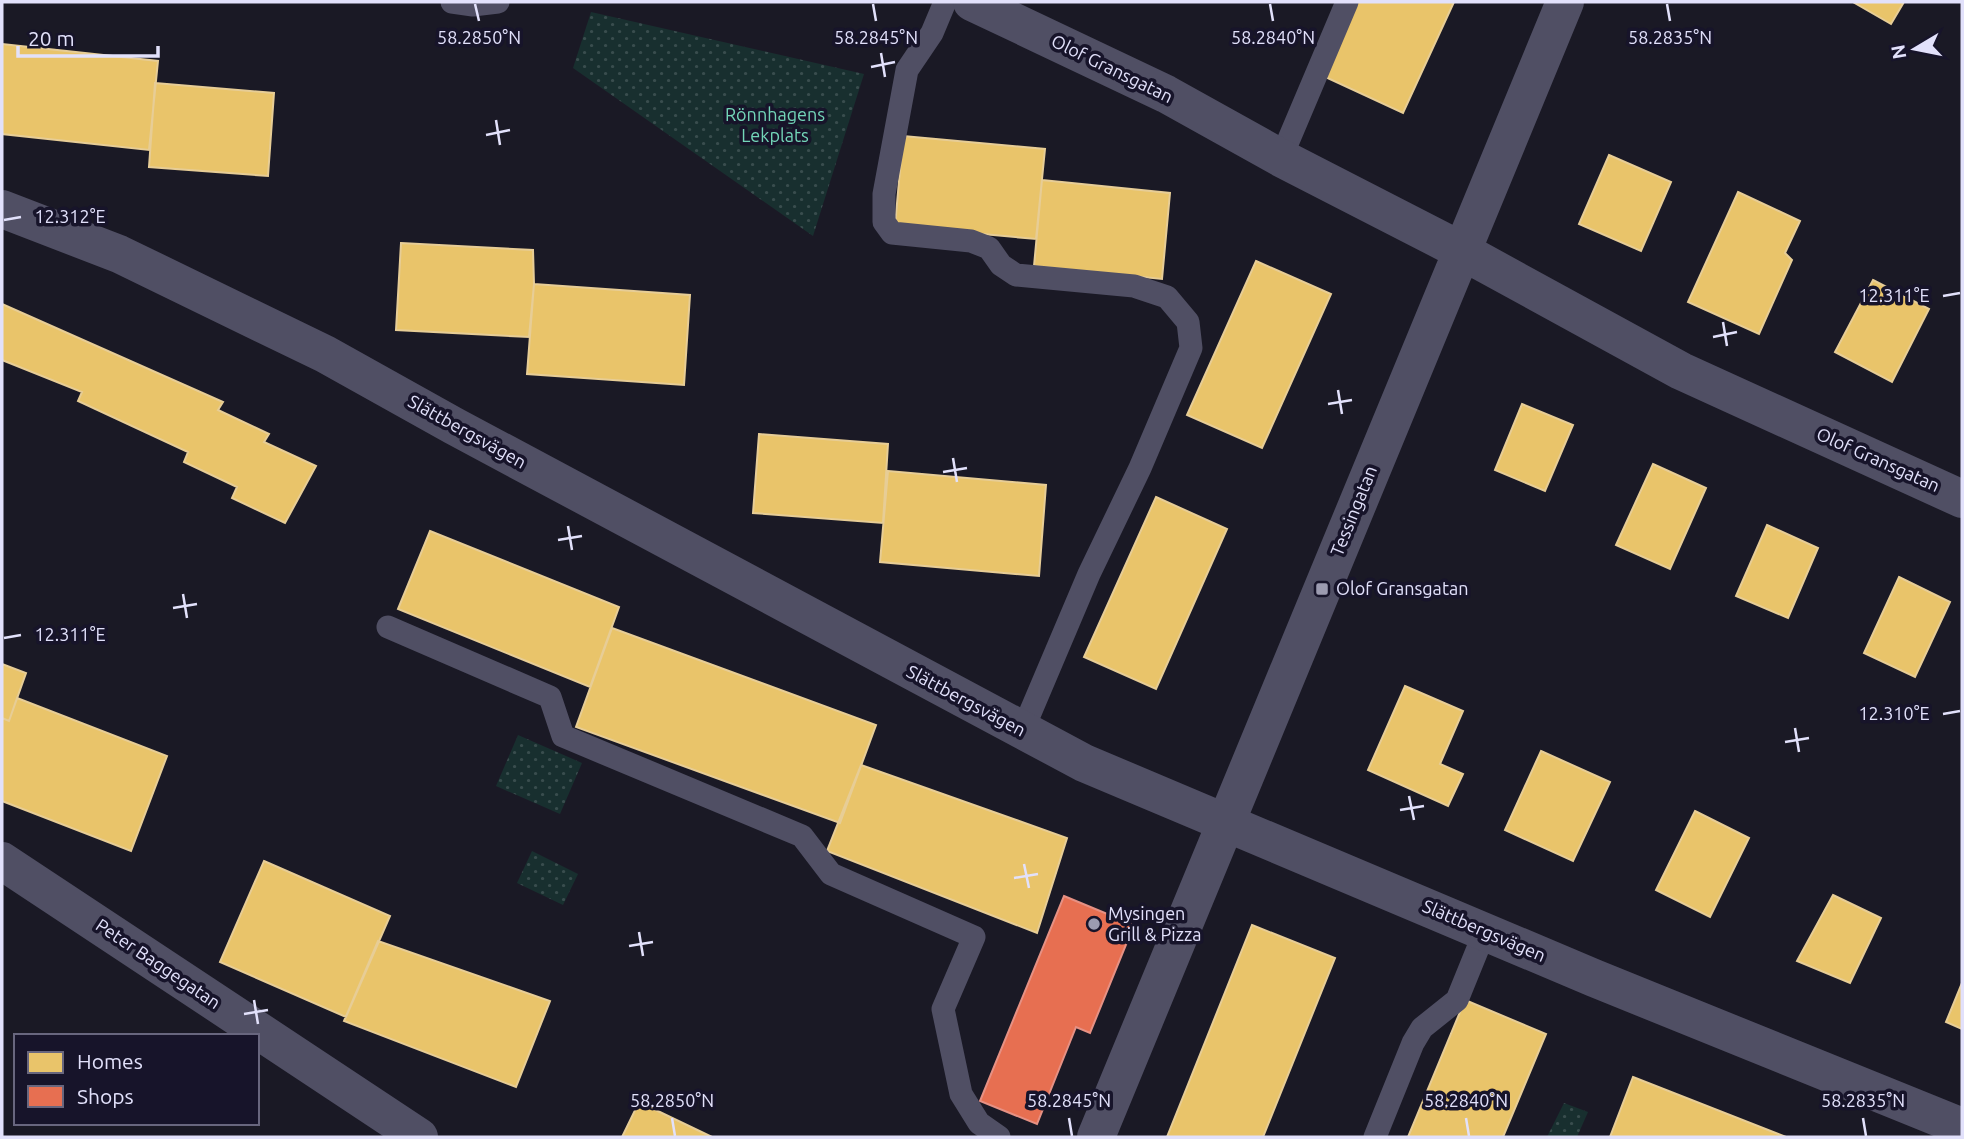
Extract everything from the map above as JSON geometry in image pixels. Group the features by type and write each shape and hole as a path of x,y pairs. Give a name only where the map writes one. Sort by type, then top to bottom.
{"street":[{"name":"Olof Gransgatan","path":"972,2 1167,94 1281,158 1460,250 1681,371 1962,499"},
{"name":"Tessingatan","path":"1096,1137 1564,2"},
{"name":"Slättbergsvägen","path":"2,209 120,254 325,354 478,439 1084,763 1485,932 1962,1127"},
{"name":"Peter Baggegatan","path":"2,861 419,1137"}],"lane":[{"path":"452,2 473,5 498,2"},
{"path":"945,2 932,33 907,70 884,194 884,222 892,233 971,241 989,248 1001,265 1017,275 1134,286 1167,297 1188,322 1191,348 1140,468 1089,574 1023,732"},
{"path":"1281,158 1347,2"},
{"path":"388,627 550,697 563,736 802,836 831,874 974,937 943,1009 961,1094 979,1123 999,1137"},
{"path":"1375,1137 1413,1043 1422,1028 1457,1000 1485,932"}],"green space":[{"name":"Rönnhagens Lekplats","path":"591,12 864,74 813,236 573,68"},
{"path":"518,735 582,763 560,814 496,786"},
{"path":"532,851 578,874 563,905 517,883"},
{"path":"1564,1103 1588,1112 1577,1137 1547,1137"}],"building: Homes":[{"path":"1355,2 1454,2 1403,113 1321,75"},
{"path":"1853,2 1904,2 1891,24"},
{"path":"2,44 158,61 149,150 2,134"},
{"path":"155,83 274,93 268,176 149,167"},
{"path":"903,136 1045,149 1036,239 895,226"},
{"path":"1609,155 1671,182 1641,251 1579,224"},
{"path":"1042,180 1170,193 1162,279 1034,266"},
{"path":"1738,192 1800,221 1785,253 1792,260 1759,334 1688,302"},
{"path":"401,243 533,250 534,284 529,337 396,330"},
{"path":"1256,261 1331,294 1262,448 1187,415"},
{"path":"1873,280 1929,309 1892,382 1835,352"},
{"path":"534,284 690,295 684,385 527,374"},
{"path":"2,304 223,402 218,410 269,434 264,442 316,466 285,523 232,498 237,487 184,462 188,452 78,401 82,392 2,360"},
{"path":"1522,404 1573,425 1545,491 1495,470"},
{"path":"759,434 888,444 883,523 753,513"},
{"path":"1653,464 1706,488 1670,569 1616,545"},
{"path":"888,471 1046,485 1039,576 880,562"},
{"path":"1156,497 1227,529 1156,689 1084,657"},
{"path":"1767,525 1818,548 1788,618 1736,596"},
{"path":"430,531 619,607 590,687 398,609"},
{"path":"1899,577 1950,602 1915,677 1864,653"},
{"path":"612,628 876,725 840,823 576,727"},
{"path":"2,664 26,673 9,721 2,718"},
{"path":"1405,686 1463,711 1440,764 1463,774 1448,806 1368,770"},
{"path":"17,698 167,756 131,851 2,801 2,718 9,721"},
{"path":"1541,751 1610,782 1573,861 1505,830"},
{"path":"861,765 1067,838 1037,933 827,851"},
{"path":"1695,811 1749,838 1710,917 1656,890"},
{"path":"264,861 390,916 346,1017 220,962"},
{"path":"1833,895 1881,918 1850,983 1797,961"},
{"path":"1252,925 1335,958 1263,1137 1167,1137"},
{"path":"378,941 550,1001 516,1087 344,1021"},
{"path":"1962,983 1962,1029 1946,1022"},
{"path":"1465,1000 1546,1034 1503,1137 1408,1137"},
{"path":"1633,1077 1786,1137 1610,1137"},
{"path":"639,1102 712,1137 622,1137"}],"building: Shops":[{"path":"1064,896 1134,925 1090,1033 1076,1027 1037,1124 980,1101"}],"place":[{"name":"Olof Gransgatan","path":"1322,589"},
{"name":"Mysingen Grill & Pizza","path":"1094,924"}]}
